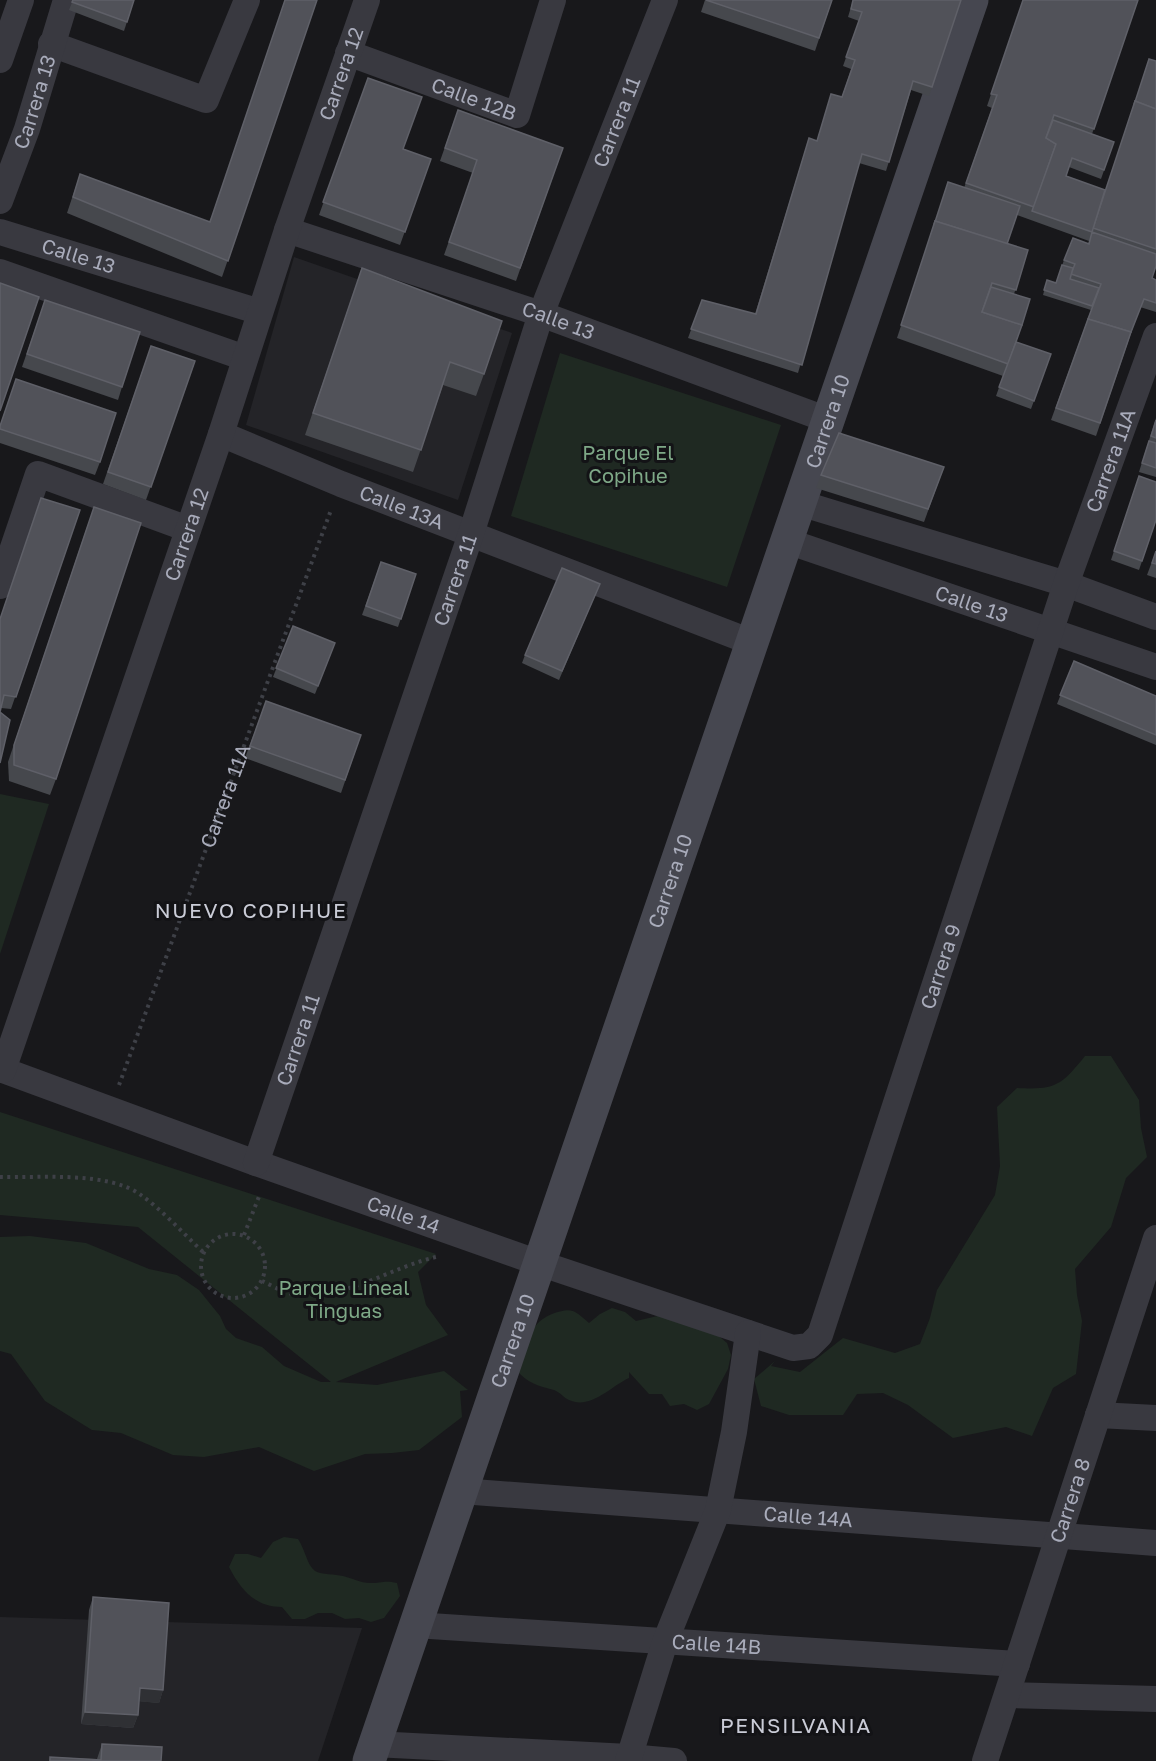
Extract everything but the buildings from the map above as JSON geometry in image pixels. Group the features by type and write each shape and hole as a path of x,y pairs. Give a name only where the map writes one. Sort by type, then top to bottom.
{"street":[{"path":"0,60 21,0"},
{"name":"Carrera 13","path":"0,201 27,129 66,0"},
{"path":"51,44 206,100 247,0"},
{"name":"Carrera 12","path":"2,1070 221,434 287,230 367,0"},
{"name":"Calle 12B","path":"348,53 517,115 553,0"},
{"name":"Carrera 11","path":"256,1163 471,534 541,314 665,0"},
{"name":"Carrera 10","path":"371,1753 972,0"},
{"name":"Calle 13","path":"287,230 541,314 828,420"},
{"name":"Calle 13","path":"0,232 260,312"},
{"name":"Calle 13","path":"0,272 245,358"},
{"name":"Carrera 11A","path":"1066,584 1156,336"},
{"name":"Calle 13A","path":"221,434 341,484 752,642"},
{"path":"0,586 38,474 188,529"},
{"path":"800,503 1066,584 1156,617"},
{"name":"Calle 13","path":"787,541 1156,667"},
{"name":"Carrera 9","path":"809,1346 820,1335 1066,584"},
{"name":"Calle 14","path":"2,1070 539,1263 793,1348 809,1346"},
{"name":"Carrera 8","path":"985,1761 1156,1238"},
{"path":"628,1759 665,1642 718,1510 734,1432 748,1333"},
{"path":"1098,1414 1156,1418"},
{"name":"Calle 14A","path":"461,1491 1156,1543"},
{"name":"Calle 14B","path":"415,1625 1017,1664"},
{"path":"1008,1695 1156,1699"},
{"path":"371,1753 674,1761"}],"path":[{"name":"Carrera 11A","path":"110,1109 341,484"},
{"path":"244,1235 262,1189 251,1176 256,1163"},
{"path":"0,1177 80,1178 112,1181 141,1194 203,1252"},
{"path":"228,1234 244,1235 256,1242 263,1254 266,1268 262,1281 253,1292 240,1298 225,1298 212,1292 203,1280 200,1266 203,1252 213,1239 228,1234"},
{"path":"262,1281 292,1294 324,1294 371,1281 416,1261 439,1256"}],"shaded area":[{"path":"294,257 512,333 458,500 246,425"},
{"path":"0,1617 362,1628 318,1761 0,1761"}],"green space":[{"name":"Parque El Copihue","path":"560,353 781,425 727,587 511,516"},
{"path":"0,794 49,804 0,954"},
{"path":"1085,1056 1111,1056 1139,1100 1141,1128 1147,1157 1126,1178 1111,1227 1075,1269 1082,1321 1076,1374 1053,1388 1032,1436 1006,1427 953,1438 908,1405 883,1393 857,1394 843,1415 789,1415 761,1406 754,1379 775,1361 771,1366 800,1372 843,1338 895,1353 920,1344 937,1290 995,1195 1000,1166 997,1107 1017,1088 1049,1087 1063,1080"},
{"name":"Parque Lineal Tinguas","path":"0,1112 436,1254 418,1272 426,1305 448,1335 336,1382 377,1385 444,1371 468,1390 460,1391 462,1417 419,1450 365,1454 314,1471 259,1447 204,1457 173,1455 121,1433 92,1430 45,1401 11,1354 0,1351 0,1237 30,1236 86,1243 149,1269 177,1275 199,1290 220,1316 226,1329 236,1338 262,1347 284,1366 321,1382 331,1382 138,1227 0,1215"},
{"path":"612,1308 625,1312 636,1321 662,1315 715,1333 727,1343 731,1355 728,1369 709,1404 697,1410 684,1404 670,1406 662,1394 649,1394 629,1372 629,1378 600,1396 593,1400 577,1402 567,1399 556,1391 534,1384 517,1371 532,1330 544,1318 569,1310 589,1323"},
{"path":"284,1537 298,1539 315,1571 366,1583 397,1583 400,1596 384,1618 371,1622 359,1618 345,1619 332,1613 318,1613 305,1619 292,1619 282,1607 264,1604 250,1596 229,1567 235,1554 248,1554 261,1558 273,1542"}],"district":[{"name":"NUEVO COPIHUE","path":"251,911"},
{"name":"PENSILVANIA","path":"796,1726"}]}
